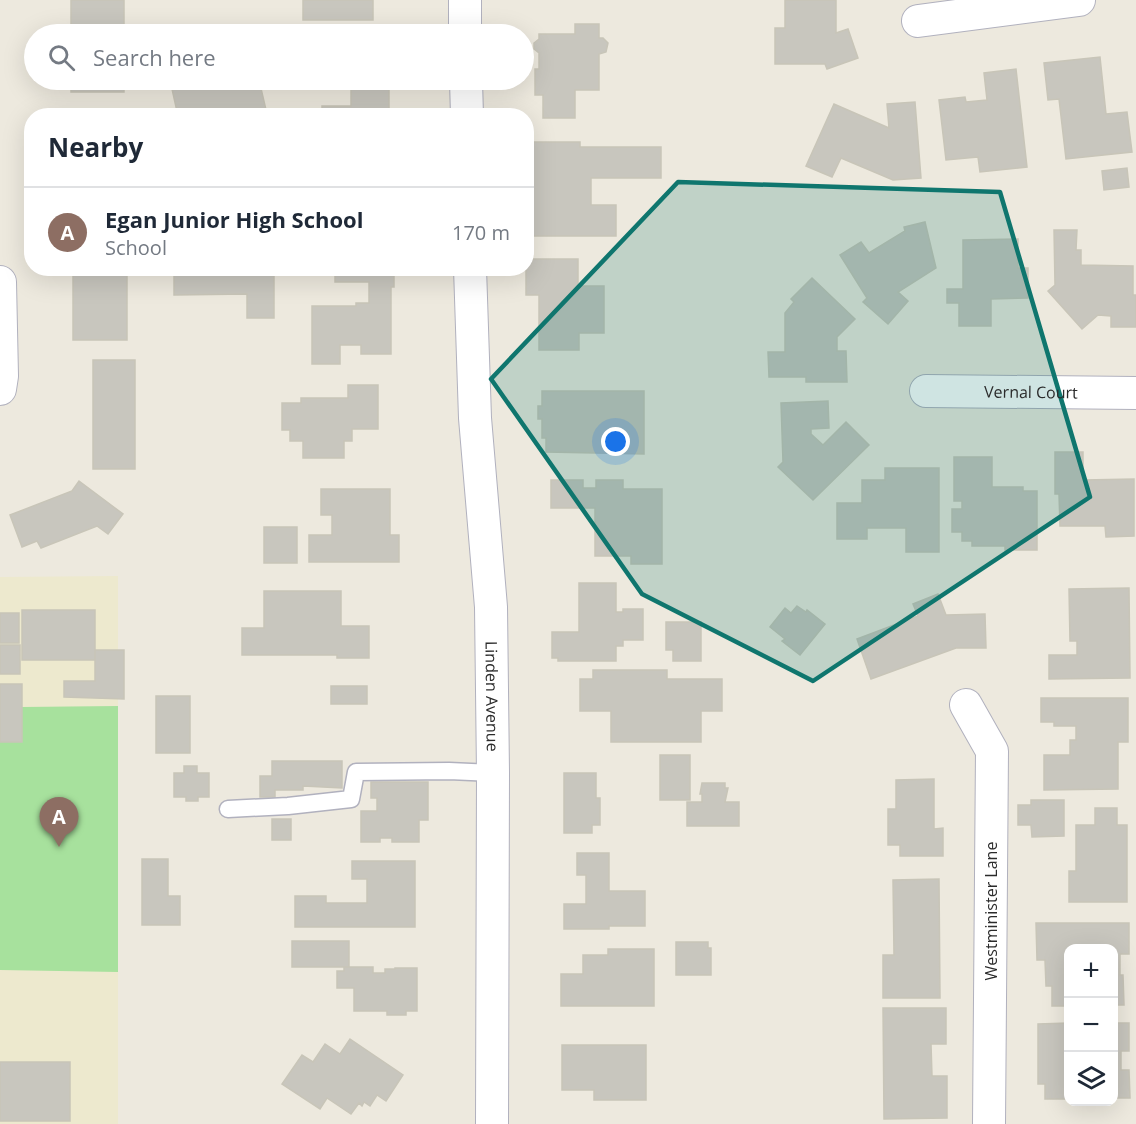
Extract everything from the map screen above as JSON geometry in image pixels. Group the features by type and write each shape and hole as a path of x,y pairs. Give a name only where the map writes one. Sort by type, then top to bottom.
{"street":[{"path":"465,0 465,24"},
{"path":"918,21 1079,0"},
{"path":"466,90 467,108"},
{"name":"Linden Avenue","path":"470,276 475,418 491,607 492,1124"},
{"path":"0,282 1,382"},
{"name":"Vernal Court","path":"926,391 1136,393"},
{"name":"Westminister Lane","path":"966,705 992,751 989,1124"}],"lane":[{"path":"228,809 288,806 351,799 356,772 493,773"}],"highlighted area":[{"path":"678,182 1000,192 1090,497 813,681 642,594 491,379"}],"shaded area":[{"path":"118,576 118,1124 0,1124 0,577"}],"green space":[{"path":"118,706 118,972 0,970 0,742 22,742 22,707"}],"building":[{"path":"71,0 124,0 124,24 71,24"},
{"path":"303,0 373,0 373,20 303,20"},
{"path":"785,0 836,0 836,33 848,29 858,58 827,69 825,64 775,64 775,28 785,28"},
{"path":"575,24 599,24 599,38 603,38 608,43 606,52 599,54 599,90 575,90 575,118 543,118 543,95 535,95 535,69 539,69 539,53 534,49 534,43 539,39 539,34 575,34"},
{"path":"1100,57 1106,114 1127,112 1132,152 1066,159 1059,99 1048,100 1044,63"},
{"path":"1016,69 1027,167 980,172 978,157 946,160 939,100 965,97 966,102 987,100 984,73"},
{"path":"71,90 124,90 124,92 71,92"},
{"path":"172,90 261,90 266,108 176,108"},
{"path":"351,90 389,90 389,108 322,108 322,106 351,106"},
{"path":"915,102 921,178 893,180 841,158 832,177 806,166 834,104 889,128 887,104"},
{"path":"534,142 580,142 580,147 661,147 661,178 591,178 591,205 616,205 616,236 534,236"},
{"path":"1127,168 1129,187 1104,190 1102,171"},
{"path":"925,222 936,268 898,292 908,301 888,324 863,302 867,298 840,255 861,242 869,253 905,231 904,227"},
{"path":"1054,230 1077,230 1076,250 1081,250 1081,265 1133,266 1136,327 1111,327 1111,316 1098,315 1082,329 1048,291 1055,285"},
{"path":"1018,239 1018,268 1028,268 1028,298 991,299 991,326 959,326 959,303 947,303 947,289 963,289 963,240"},
{"path":"534,259 578,259 578,286 604,286 604,333 579,333 579,350 539,350 539,295 526,295 526,276 534,276"},
{"path":"73,276 127,276 127,340 73,340"},
{"path":"174,276 274,276 274,318 247,318 247,294 174,295"},
{"path":"335,276 394,276 394,287 391,287 391,354 361,354 361,345 340,345 340,364 312,364 312,306 356,306 356,303 369,303 369,282 335,282"},
{"path":"812,278 855,319 837,337 837,351 846,351 847,382 806,382 806,377 769,377 768,352 785,352 785,313 794,302 791,299"},
{"path":"93,360 135,360 135,469 93,469"},
{"path":"348,385 378,385 378,429 352,429 352,441 344,441 344,458 303,458 303,441 290,441 290,430 282,430 282,403 301,403 301,398 348,398"},
{"path":"542,391 644,391 644,454 546,452 546,438 542,438 542,419 538,419 538,406 542,406"},
{"path":"828,401 829,428 811,429 811,434 823,445 846,422 869,445 813,500 778,467 783,462 781,403"},
{"path":"1055,452 1083,452 1083,480 1134,479 1134,536 1106,537 1105,526 1060,526 1059,494 1055,494"},
{"path":"954,457 992,457 992,487 1023,487 1023,491 1037,491 1037,550 1005,550 1005,546 972,546 972,541 962,541 962,532 952,532 952,509 962,509 962,501 954,501"},
{"path":"885,468 939,468 939,552 906,552 906,528 867,528 867,539 837,539 837,503 862,503 862,480 885,480"},
{"path":"551,480 583,480 583,488 596,488 596,480 623,480 623,489 662,489 662,564 631,564 631,556 595,556 595,508 551,508"},
{"path":"79,481 123,514 108,534 97,526 41,548 37,541 22,547 10,515 72,491"},
{"path":"321,489 390,489 390,535 399,535 399,562 309,562 309,535 332,535 332,515 321,515"},
{"path":"264,527 297,527 297,563 264,563"},
{"path":"579,583 616,583 616,612 623,612 623,609 643,609 643,640 623,640 623,646 616,646 616,661 558,661 558,658 552,658 552,632 579,632"},
{"path":"1129,588 1130,678 1049,679 1049,655 1077,655 1077,641 1070,641 1069,589"},
{"path":"264,591 341,591 341,626 369,626 369,658 337,658 337,655 242,655 242,628 264,628"},
{"path":"938,594 946,615 985,614 986,648 956,648 871,679 857,639 918,616 913,604"},
{"path":"797,606 806,612 807,610 825,624 800,655 782,641 785,639 770,627 785,608 791,613"},
{"path":"22,610 95,610 95,660 22,660"},
{"path":"0,613 19,613 19,643 0,643"},
{"path":"666,622 701,622 701,661 673,661 673,650 666,650"},
{"path":"0,645 20,645 20,674 0,674"},
{"path":"95,650 124,650 124,699 64,697 64,681 95,681"},
{"path":"593,670 667,670 667,679 722,679 722,711 701,711 701,742 611,742 611,711 580,711 580,679 593,679"},
{"path":"0,684 22,684 22,742 0,742"},
{"path":"331,686 367,686 367,704 331,704"},
{"path":"156,696 190,696 190,753 156,753"},
{"path":"1041,698 1128,698 1128,742 1118,742 1118,789 1044,790 1044,755 1070,755 1070,740 1076,740 1076,726 1054,726 1054,722 1041,722"},
{"path":"660,755 690,755 690,800 660,800"},
{"path":"272,761 342,761 342,788 303,786 303,790 275,790 275,797 260,797 260,776 272,776"},
{"path":"184,766 197,766 197,773 209,773 209,797 198,797 198,801 186,801 186,797 174,797 174,773 184,773"},
{"path":"564,773 596,773 596,798 600,798 600,825 592,825 592,833 564,833"},
{"path":"934,779 934,829 943,828 943,856 900,856 900,845 888,845 888,809 896,809 896,780"},
{"path":"371,782 428,782 428,820 419,820 419,842 392,842 392,838 380,838 380,842 361,842 361,811 377,811 377,798 371,798"},
{"path":"702,783 725,783 725,788 728,788 725,802 739,802 739,826 687,826 687,802 702,802 702,794 700,794"},
{"path":"1031,800 1064,800 1064,836 1032,837 1031,825 1018,825 1018,805 1031,805"},
{"path":"1095,808 1117,808 1117,825 1127,825 1127,902 1069,902 1069,871 1076,871 1076,825 1095,825"},
{"path":"272,819 291,819 291,840 272,840"},
{"path":"577,853 609,853 609,891 645,891 645,926 564,929 564,904 586,904 586,875 577,875"},
{"path":"142,859 168,859 168,896 180,896 180,925 142,925"},
{"path":"352,861 415,861 415,927 295,927 295,896 326,896 326,903 367,903 367,879 352,879"},
{"path":"939,879 940,998 883,998 883,955 894,955 893,880"},
{"path":"1036,923 1129,923 1129,954 1120,954 1124,1005 1118,1005 1118,944 1064,944 1064,1006 1052,1006 1052,986 1046,986 1045,960 1037,960"},
{"path":"292,941 349,941 349,967 292,967"},
{"path":"676,942 708,942 708,948 711,948 711,975 676,975"},
{"path":"608,949 654,949 654,1006 561,1006 561,974 583,974 583,955 608,955"},
{"path":"344,967 373,967 373,973 385,973 385,969 417,968 417,1011 406,1011 406,1015 387,1015 387,1011 354,1011 354,988 337,988 337,971 344,971"},
{"path":"883,1008 946,1008 946,1044 931,1044 932,1076 947,1076 947,1118 884,1119"},
{"path":"1064,1023 1064,1099 1045,1099 1045,1084 1038,1084 1038,1024"},
{"path":"1118,1023 1129,1023 1129,1051 1121,1051 1121,1070 1129,1070 1130,1098 1118,1098"},
{"path":"350,1039 403,1075 386,1101 377,1095 370,1106 364,1102 362,1106 359,1103 351,1114 327,1098 320,1109 282,1084 302,1055 313,1062 325,1044 340,1054"},
{"path":"562,1045 646,1045 646,1100 594,1100 594,1090 562,1090"},
{"path":"0,1062 70,1062 70,1121 0,1121"}],"place":[{"name":"Egan Junior High School","path":"59,847"}]}
